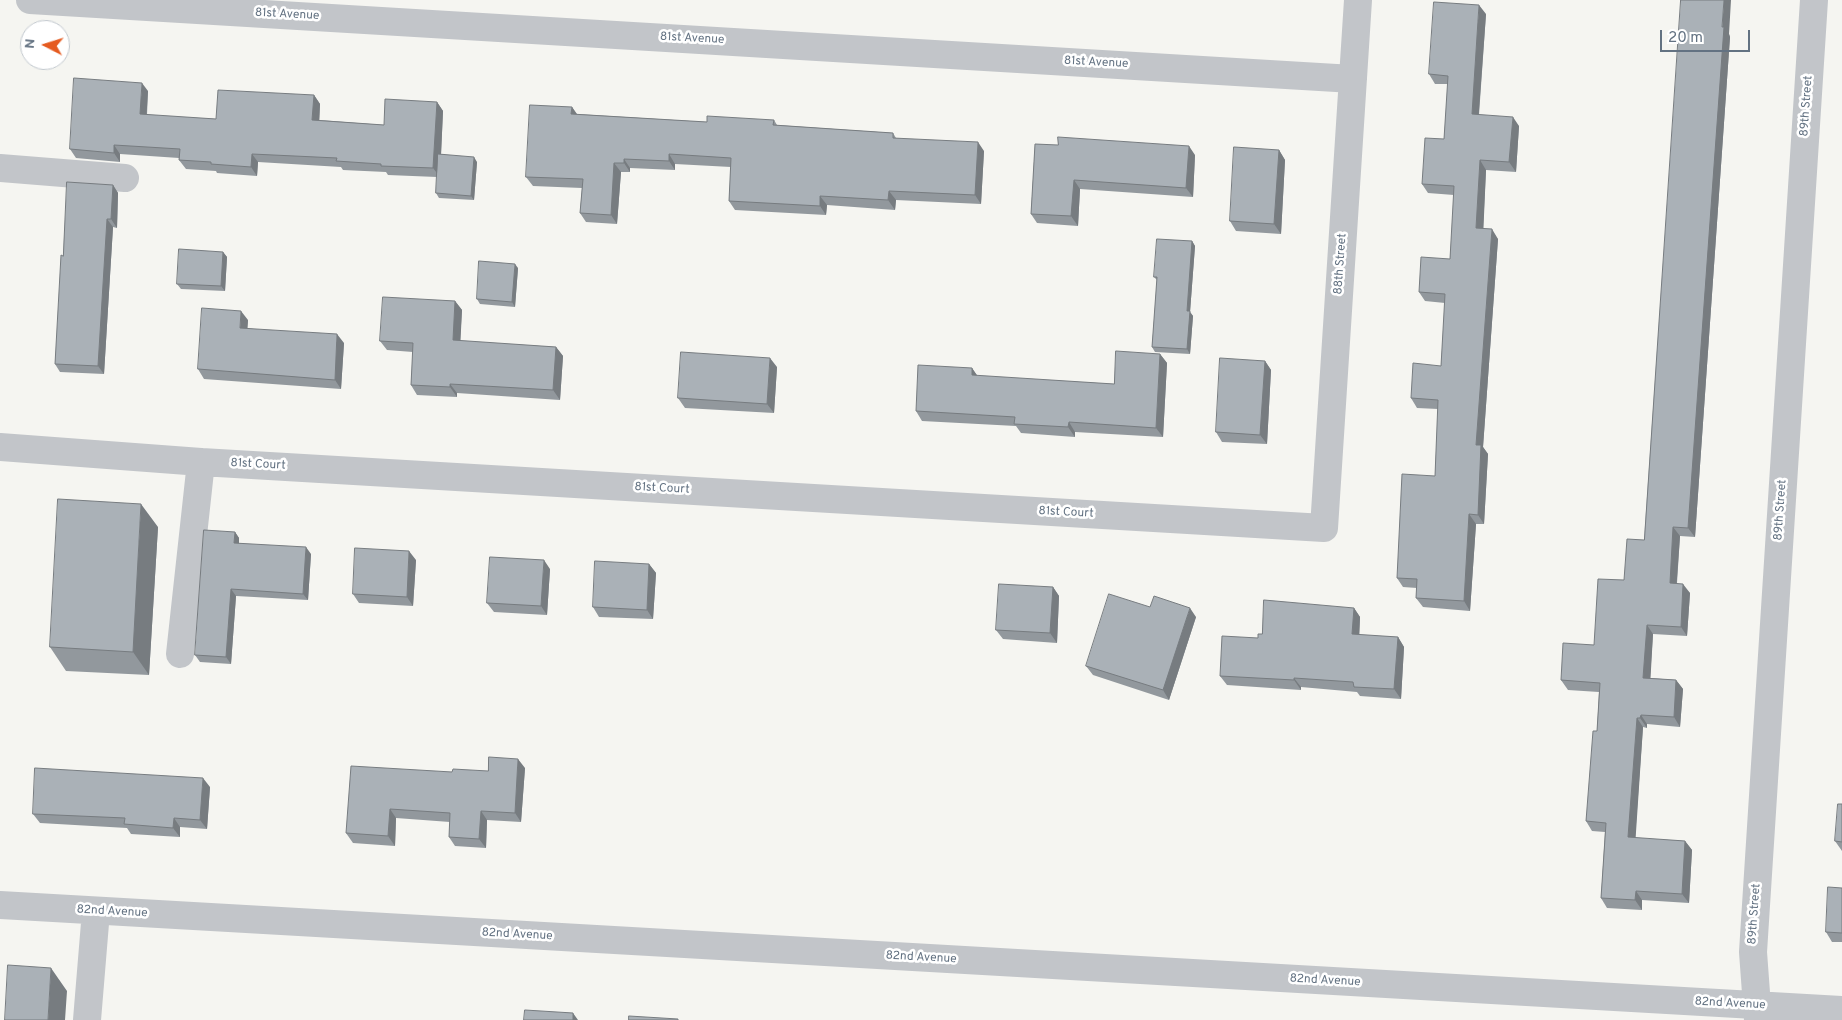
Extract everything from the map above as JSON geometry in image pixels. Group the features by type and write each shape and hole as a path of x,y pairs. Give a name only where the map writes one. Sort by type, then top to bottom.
{"street":[{"name":"81st Avenue","path":"30,0 173,4 1353,79"},
{"name":"88th Street","path":"1324,528 1358,0"},
{"name":"89th Street","path":"1758,1013 1753,952 1814,0"},
{"path":"0,168 125,178"},
{"name":"81st Court","path":"0,447 201,462 1324,528"},
{"path":"180,654 201,462"},
{"name":"82nd Avenue","path":"0,905 1758,1013 1842,1010"},
{"path":"87,1020 96,912"}],"building":[{"path":"1681,0 1724,0 1722,27 1724,27 1688,528 1673,527 1670,583 1683,584 1681,627 1647,625 1643,678 1676,680 1674,717 1641,715 1640,718 1637,718 1628,837 1685,841 1682,894 1636,891 1635,900 1601,898 1606,823 1586,821 1593,731 1597,731 1600,683 1561,680 1563,643 1594,645 1598,579 1624,580 1627,539 1644,540"},
{"path":"1434,2 1479,5 1472,114 1513,117 1509,162 1480,160 1476,228 1492,229 1476,445 1481,445 1478,515 1469,514 1464,601 1416,598 1417,579 1397,578 1402,474 1435,476 1438,400 1411,398 1413,363 1441,366 1445,294 1419,292 1421,257 1450,259 1454,186 1422,184 1425,138 1444,139 1448,76 1429,74"},
{"path":"74,78 142,83 140,114 216,119 218,90 314,95 312,120 384,125 385,99 437,102 433,168 381,166 381,164 336,161 337,158 252,154 251,167 179,160 180,149 114,145 114,153 70,149"},
{"path":"530,105 572,107 571,114 707,122 707,116 774,120 773,125 893,133 893,138 978,142 975,195 889,191 888,200 820,196 820,206 729,201 731,158 669,154 669,161 624,159 624,163 614,163 611,215 580,213 583,179 526,177"},
{"path":"1058,137 1189,146 1186,188 1074,180 1071,216 1031,214 1035,144 1058,145"},
{"path":"1234,147 1279,150 1274,224 1230,221"},
{"path":"438,154 474,157 471,196 436,193"},
{"path":"67,182 113,185 111,219 107,219 98,366 55,364"},
{"path":"1157,239 1192,241 1187,311 1190,311 1187,349 1152,347 1157,277 1154,277"},
{"path":"179,249 223,252 221,286 177,284"},
{"path":"479,261 515,264 512,302 477,299"},
{"path":"383,297 455,301 453,340 556,347 553,390 450,384 450,387 411,385 413,343 380,341"},
{"path":"202,308 241,311 240,328 337,334 335,380 198,369"},
{"path":"1116,351 1160,354 1156,428 1069,422 1068,427 1014,424 1015,417 916,411 918,365 972,368 972,375 1114,384"},
{"path":"681,352 770,358 767,404 678,398"},
{"path":"1220,358 1265,361 1260,435 1216,432"},
{"path":"58,499 141,504 133,652 50,647"},
{"path":"204,530 235,532 234,543 306,547 303,594 231,589 226,657 195,655"},
{"path":"355,548 409,551 407,597 353,594"},
{"path":"490,557 544,560 541,606 487,603"},
{"path":"595,561 649,564 647,610 593,607"},
{"path":"999,584 1053,587 1050,633 996,630"},
{"path":"1109,594 1150,607 1154,596 1190,608 1163,690 1086,666"},
{"path":"1264,600 1354,608 1352,634 1398,637 1394,689 1354,687 1353,682 1220,676 1222,636 1258,638 1258,634 1262,634"},
{"path":"489,757 518,759 515,813 481,811 479,839 449,837 450,813 390,809 388,836 346,833 351,766 452,772 453,769 488,771"},
{"path":"35,768 203,778 200,820 174,818 173,828 124,824 125,818 33,814"},
{"path":"1838,804 1842,804 1842,842 1835,841"},
{"path":"1828,887 1842,888 1842,933 1826,932"},
{"path":"8,965 51,968 48,1020 5,1020"},
{"path":"525,1010 573,1013 573,1020 524,1020"},
{"path":"629,1016 678,1019 678,1020 629,1020"}]}
